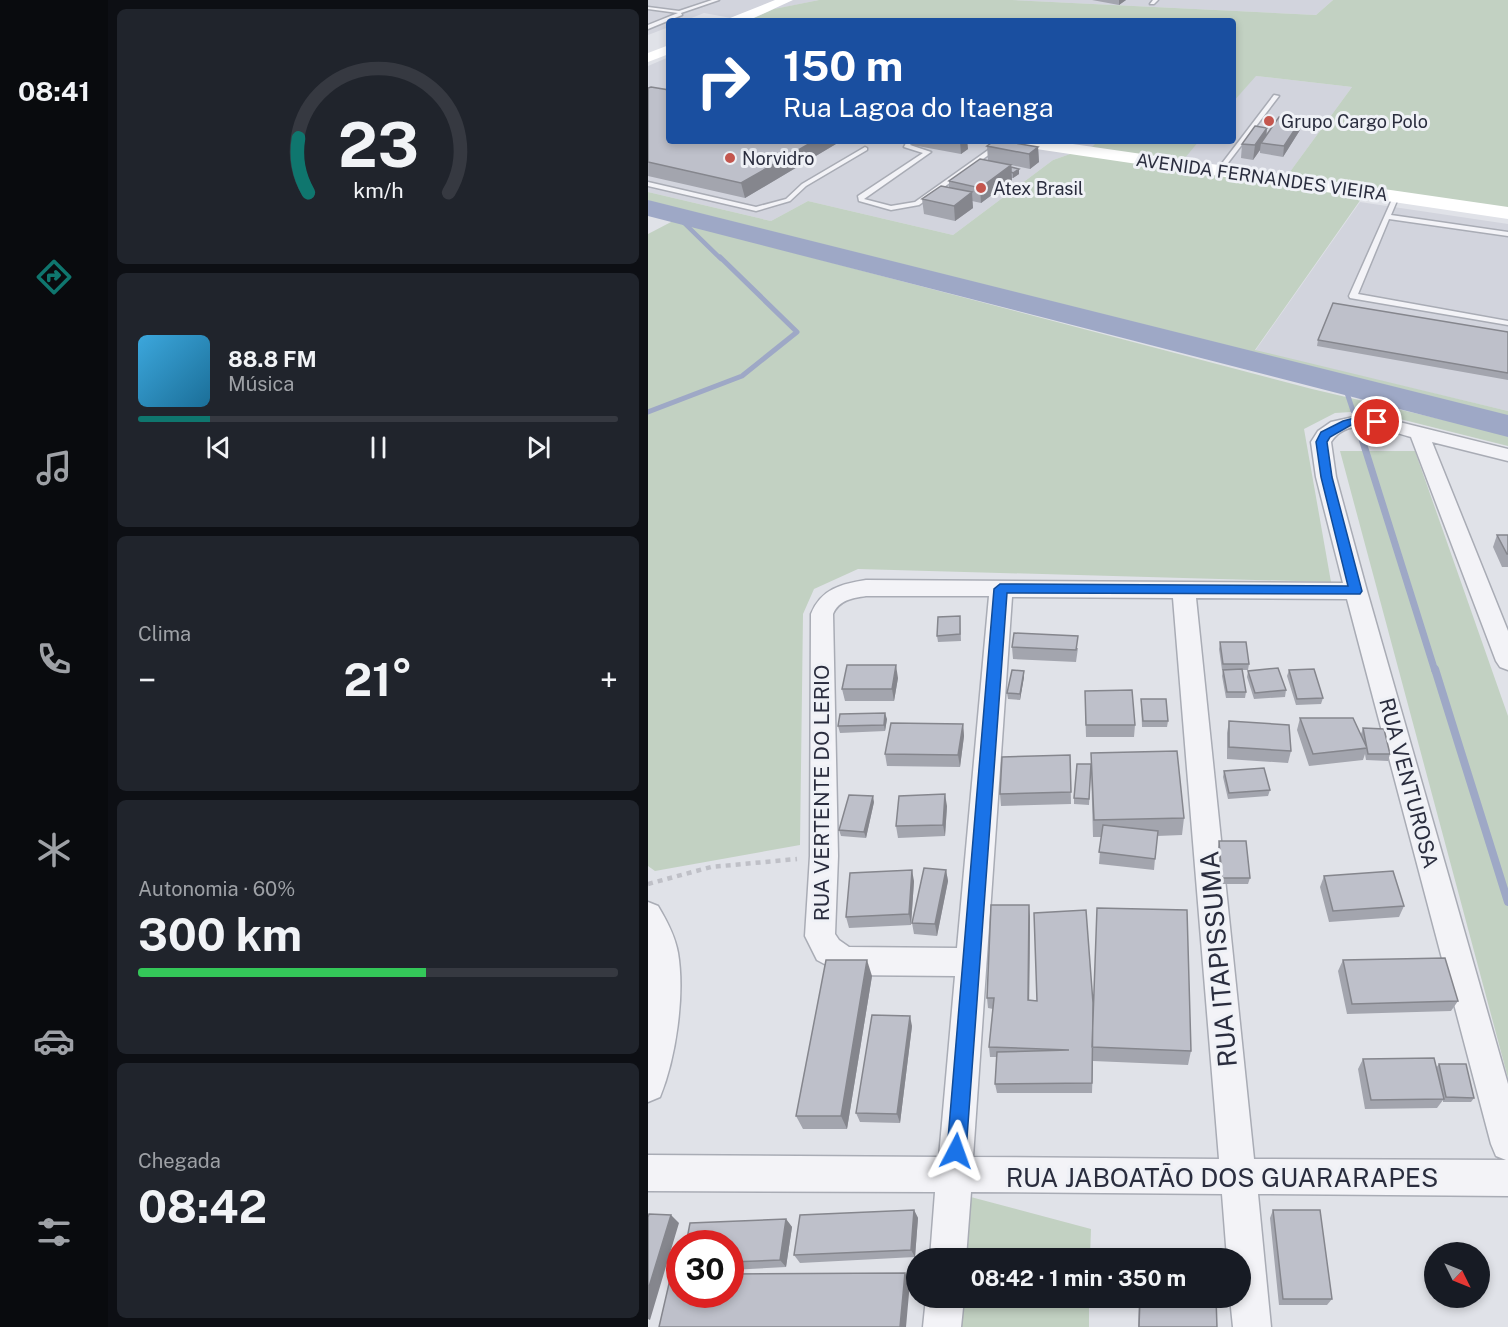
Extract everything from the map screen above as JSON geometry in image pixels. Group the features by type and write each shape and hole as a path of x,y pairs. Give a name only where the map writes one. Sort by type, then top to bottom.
{"main road":[{"path":"742,18 786,0"},
{"path":"648,58 666,50"},
{"name":"AVENIDA FERNANDES VIEIRA","path":"1036,144 1508,213"}],"street":[{"name":"RUA VENTUROSA","path":"1418,431 1367,420 1338,426 1325,435 1321,442 1326,477 1356,591 1508,1144"},
{"path":"1418,431 1508,454"},
{"path":"1418,431 1508,661"},
{"name":"RUA VERTENTE DO LERIO","path":"972,962 845,961 828,950 820,936 824,856 822,614 825,605 832,598 846,591 866,588 1356,591"},
{"path":"949,1248 1000,589"},
{"name":"RUA ITAPISSUMA","path":"1184,591 1251,1327"},
{"path":"648,915 661,942 664,974 660,1033 648,1085"},
{"name":"RUA JABOATÃO DOS GUARARAPES","path":"648,1173 1508,1178"},
{"path":"942,1327 944,1308"}],"lane":[{"path":"648,2 682,8 709,0"},
{"path":"670,18 717,0"},
{"path":"648,8 679,12 693,9"},
{"path":"648,27 666,20"},
{"path":"1219,171 1276,96"},
{"path":"908,144 906,146 928,152 860,197 861,200 891,208 916,204 1001,144"},
{"path":"648,184 756,209 788,200 804,185 865,149"},
{"path":"1396,196 1353,296 1508,323"},
{"path":"1387,217 1508,234"}],"path":[{"path":"648,884 711,867 824,856"}],"shaded area":[{"path":"648,0 819,0 731,18 704,13 692,18 666,18 666,28 648,35"},
{"path":"1012,0 1333,0 1316,15"},
{"path":"666,58 666,144 1236,144 1236,75 1352,87 1287,176 1093,146 1053,160 953,235 808,201 771,221 648,192 648,66"},
{"path":"1360,202 1508,224 1508,411 1255,351"}],"green space":[{"path":"819,0 1012,0 1316,15 1333,0 1508,0 1508,213 1366,192 1255,350 1508,411 1508,426 648,208 648,192 771,221 808,201 953,235 1053,160 1095,144 1197,144 1180,164 1284,180 1352,87 1256,76 1236,99 1236,18 754,18 774,9"},
{"path":"673,221 1312,389 1508,435 1508,446 1368,411 1335,413 1304,429 1331,582 858,569 814,589 803,614 800,845 655,871 648,866 648,234"},
{"path":"1340,451 1415,451 1508,716 1508,1078"},
{"path":"967,1196 1091,1229 1090,1248 948,1247"},
{"path":"947,1308 1089,1308 1089,1327 947,1327"}],"building":[{"path":"648,88 666,90 666,144 809,144 741,183 648,162"},
{"path":"1279,117 1301,120 1284,146 1261,143"},
{"path":"1255,126 1267,128 1255,145 1242,144"},
{"path":"990,144 1020,144 1038,147 1029,154 987,146"},
{"path":"980,159 1011,165 980,188 949,181"},
{"path":"1011,167 1019,169 1013,173"},
{"path":"941,186 972,192 954,206 922,199"},
{"path":"1333,303 1508,332 1508,373 1318,340"},
{"path":"1497,535 1508,535 1508,554 1507,554"},
{"path":"960,616 960,634 937,636 938,617"},
{"path":"1014,633 1078,636 1076,650 1012,647"},
{"path":"1220,642 1246,642 1249,664 1223,664"},
{"path":"847,665 896,665 892,689 842,689"},
{"path":"1278,668 1286,690 1255,693 1248,671"},
{"path":"1242,669 1246,692 1227,692 1223,670"},
{"path":"1314,669 1323,698 1297,699 1289,670"},
{"path":"1012,670 1024,671 1020,694 1007,693"},
{"path":"1132,690 1135,725 1086,725 1085,691"},
{"path":"1141,699 1166,699 1168,721 1143,721"},
{"path":"885,713 884,725 838,726 840,714"},
{"path":"1300,718 1353,718 1367,748 1313,754"},
{"path":"1229,721 1289,725 1291,751 1229,747"},
{"path":"891,723 963,724 958,755 885,754"},
{"path":"1363,728 1384,729 1390,754 1368,754"},
{"path":"1177,751 1184,818 1094,820 1091,753"},
{"path":"1070,755 1071,792 1000,794 1002,757"},
{"path":"1077,764 1091,764 1089,799 1074,798"},
{"path":"1264,768 1270,790 1229,793 1224,771"},
{"path":"945,794 943,825 896,826 899,796"},
{"path":"849,795 873,796 864,832 839,830"},
{"path":"1103,825 1158,831 1155,859 1099,852"},
{"path":"1219,841 1246,841 1250,878 1222,878"},
{"path":"924,868 946,870 935,924 912,923"},
{"path":"912,870 909,914 846,917 850,873"},
{"path":"1393,871 1404,906 1333,911 1324,876"},
{"path":"991,905 1029,905 1028,1000 1037,1001 1034,913 1086,910 1093,1003 1092,1083 995,1084 997,1052 1069,1050 989,1047 994,998 987,998"},
{"path":"1097,908 1187,910 1191,1051 1092,1047"},
{"path":"1445,958 1458,1001 1352,1004 1343,960"},
{"path":"826,960 867,960 841,1116 796,1116"},
{"path":"872,1015 910,1016 897,1114 856,1113"},
{"path":"1434,1058 1444,1099 1371,1100 1363,1059"},
{"path":"1439,1064 1466,1064 1474,1098 1446,1097"},
{"path":"914,1210 911,1248 906,1248 906,1250 794,1255 800,1215"},
{"path":"1273,1210 1320,1210 1332,1299 1283,1299"},
{"path":"649,1214 671,1215 648,1290"},
{"path":"786,1219 780,1260 744,1261 744,1230 689,1230 690,1223"},
{"path":"905,1273 900,1327 659,1327 666,1297 666,1308 744,1308 744,1274"},
{"path":"1140,1308 1216,1308 1217,1327 1139,1327"}],"waterway":[{"path":"648,208 1508,426"},
{"path":"677,216 721,259"},
{"path":"648,412 742,376 797,332 720,257"},
{"path":"1344,384 1353,411"},
{"path":"1358,426 1363,441"},
{"path":"1362,439 1435,671"},
{"path":"1435,669 1508,902"}],"place":[{"name":"Grupo Cargo Polo","path":"1269,121"},
{"name":"Norvidro","path":"730,158"},
{"name":"Atex Brasil","path":"981,188"}],"route":[{"path":"956,1151 1000,589 1356,591 1326,477 1321,442 1325,435 1338,426 1358,420 1377,422"}]}
